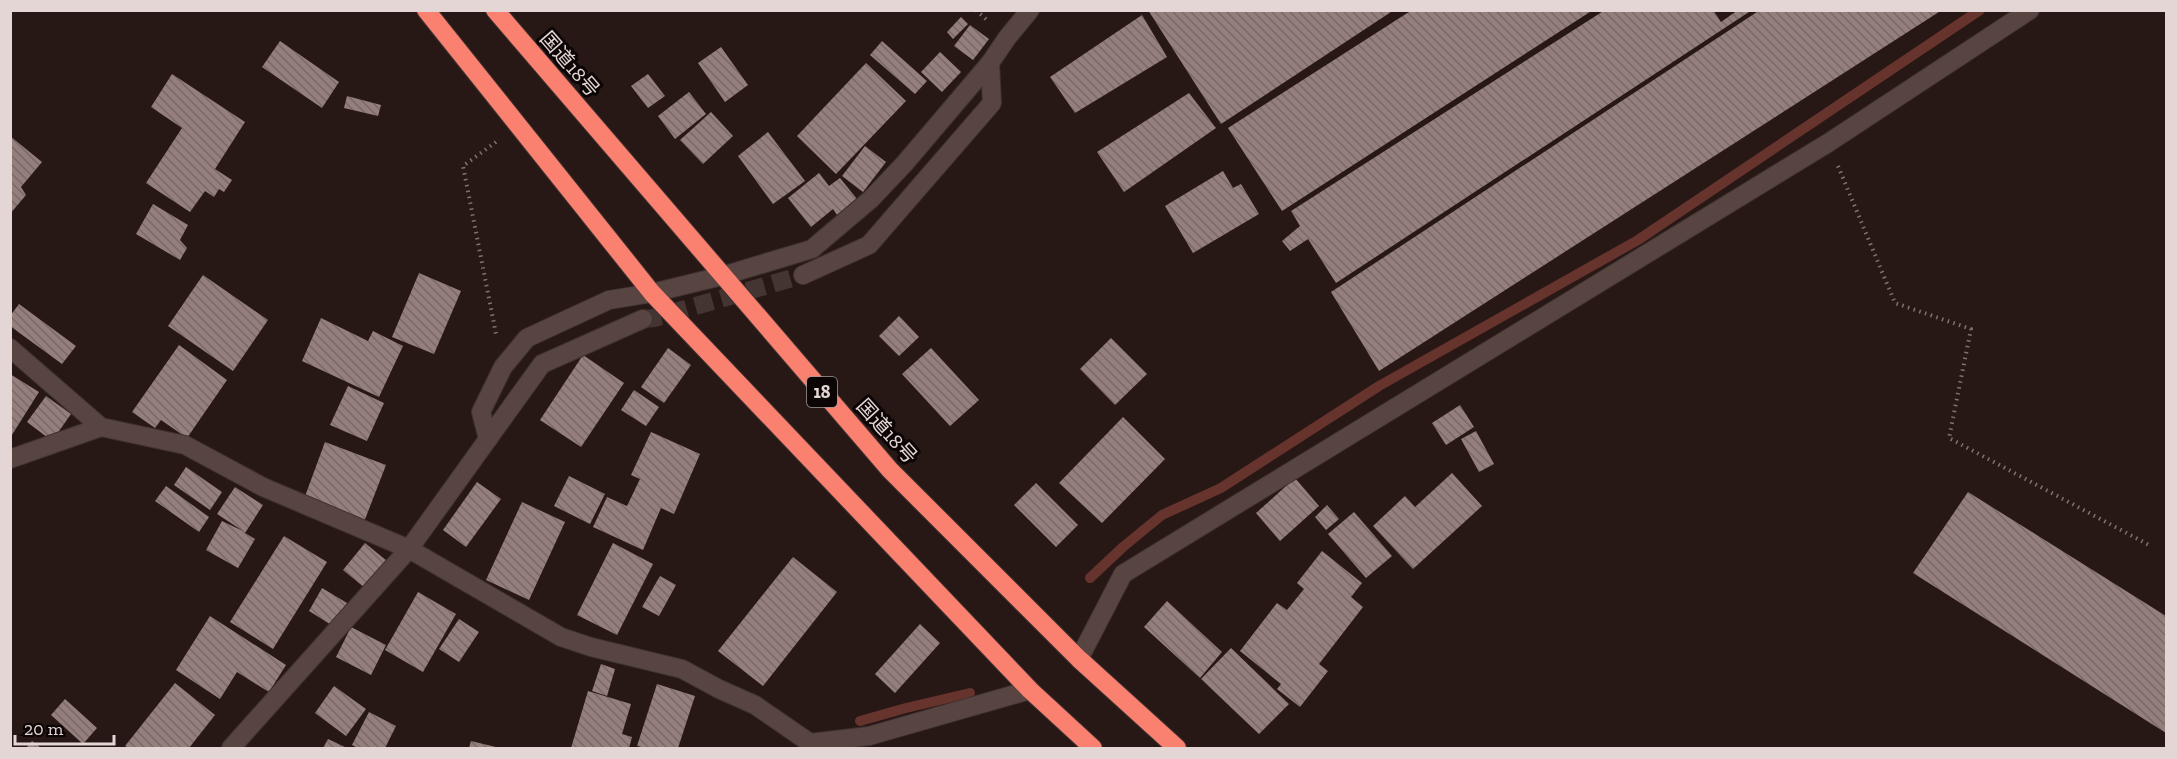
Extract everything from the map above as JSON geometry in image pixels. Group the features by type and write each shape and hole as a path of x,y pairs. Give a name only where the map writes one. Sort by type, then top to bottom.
{"highway":[{"path":"426,10 652,293 1030,690 1093,748"},
{"name":"国道18号","path":"495,10 890,470 1079,658 1177,748"}],"street":[{"path":"488,439 481,412 503,367 527,338 609,300 652,293 722,276 812,249 872,199 905,163 990,63 1030,10"},
{"path":"1079,658 1122,574 1828,143 2030,10"},
{"path":"803,275 869,244 992,103 990,63"},
{"path":"231,748 409,549 543,364 643,319"},
{"path":"10,348 101,427 185,445 263,487 409,549 561,637 591,647 682,669 755,705 809,746 869,736 1030,690"},
{"path":"10,459 101,427"}],"path":[{"path":"496,142 463,166 503,367"},
{"path":"1828,143 1895,303 1971,329 1948,438 2149,545"}],"building":[{"path":"1148,10 1394,10 1221,124"},
{"path":"1412,10 1593,10 1282,211 1228,128"},
{"path":"1605,10 1713,10 1721,22 1738,10 1752,10 1336,283 1308,239 1290,251 1282,241 1300,226 1291,211"},
{"path":"1760,10 1942,10 1379,371 1331,292"},
{"path":"1142,15 1167,57 1075,113 1050,77"},
{"path":"961,17 968,24 953,39 947,32"},
{"path":"970,25 989,39 973,60 954,46"},
{"path":"280,41 339,82 322,108 262,67"},
{"path":"882,41 927,81 915,94 870,55"},
{"path":"721,47 748,85 725,102 698,63"},
{"path":"940,52 961,72 942,92 921,72"},
{"path":"866,63 906,101 836,174 797,136"},
{"path":"172,74 245,122 215,169 232,180 224,192 219,189 214,197 205,191 190,212 146,183 182,128 151,107"},
{"path":"648,74 665,96 648,108 631,86"},
{"path":"689,92 706,114 675,139 658,116"},
{"path":"1189,93 1216,128 1124,192 1097,152"},
{"path":"347,96 381,105 378,116 344,108"},
{"path":"711,112 733,136 703,164 680,140"},
{"path":"768,132 805,181 773,204 738,156"},
{"path":"10,136 42,162 21,187 26,195 10,214"},
{"path":"865,146 886,162 863,192 842,176"},
{"path":"1223,171 1233,188 1241,184 1259,214 1193,253 1165,206"},
{"path":"819,173 829,186 840,178 857,199 837,215 833,209 811,227 788,198"},
{"path":"153,204 188,225 180,240 187,248 180,260 136,234"},
{"path":"419,273 461,291 434,354 392,337"},
{"path":"203,275 268,320 233,371 168,326"},
{"path":"19,304 76,346 62,364 10,326 10,316"},
{"path":"899,316 919,337 899,356 879,336"},
{"path":"321,318 368,341 373,331 403,346 379,397 302,361"},
{"path":"1111,338 1147,374 1115,405 1080,369"},
{"path":"179,345 227,380 187,438 161,420 155,428 132,412"},
{"path":"668,348 691,365 664,403 641,387"},
{"path":"931,348 979,400 950,426 902,374"},
{"path":"583,355 624,383 581,447 540,420"},
{"path":"10,374 39,392 10,438"},
{"path":"348,386 384,403 367,441 330,425"},
{"path":"634,390 659,407 646,426 621,410"},
{"path":"46,396 71,414 52,441 27,422"},
{"path":"1460,405 1474,427 1446,445 1432,423"},
{"path":"1123,417 1165,459 1102,523 1059,483"},
{"path":"1476,431 1494,464 1479,472 1461,439"},
{"path":"651,432 700,454 674,514 661,508 643,550 593,527 607,497 627,506 640,479 631,475"},
{"path":"325,442 386,465 364,522 304,499"},
{"path":"186,467 222,492 210,510 174,485"},
{"path":"1452,473 1482,506 1413,569 1373,526 1405,496 1415,507"},
{"path":"569,476 605,494 590,524 554,506"},
{"path":"1295,478 1319,506 1280,541 1256,513"},
{"path":"477,482 501,499 466,547 443,530"},
{"path":"1036,483 1078,525 1056,547 1014,505"},
{"path":"166,486 209,517 199,532 155,501"},
{"path":"235,487 263,505 245,533 255,539 238,568 206,550 222,521 243,531 217,514"},
{"path":"1968,492 2166,616 2166,733 1913,573"},
{"path":"522,502 565,522 529,600 486,580"},
{"path":"1327,505 1339,519 1326,530 1315,517"},
{"path":"1354,512 1392,556 1366,578 1328,534"},
{"path":"284,536 327,562 273,649 230,622"},
{"path":"365,543 387,561 365,588 343,570"},
{"path":"613,543 653,564 617,635 577,615"},
{"path":"1322,551 1362,583 1351,597 1363,607 1319,664 1328,671 1300,707 1277,689 1281,684 1240,651 1277,603 1287,610 1304,589 1297,583"},
{"path":"793,557 837,592 763,686 718,651"},
{"path":"660,576 676,585 659,616 642,607"},
{"path":"322,588 347,603 333,626 309,611"},
{"path":"418,592 456,614 423,672 385,650"},
{"path":"1167,601 1222,652 1200,678 1144,627"},
{"path":"210,616 286,665 269,692 237,672 220,699 176,670"},
{"path":"459,619 479,632 459,662 439,649"},
{"path":"920,624 940,643 895,693 875,674"},
{"path":"351,627 386,645 371,675 336,657"},
{"path":"1231,648 1289,704 1259,734 1201,679"},
{"path":"601,664 615,669 607,696 592,691"},
{"path":"175,683 215,715 189,748 129,748 125,746"},
{"path":"657,684 695,696 678,748 637,746"},
{"path":"334,686 366,709 346,736 315,713"},
{"path":"588,691 631,704 622,734 632,737 629,748 571,748"},
{"path":"65,699 97,728 83,744 51,715"},
{"path":"369,712 396,726 385,748 358,748 352,745"},
{"path":"328,739 347,748 323,748"},
{"path":"32,741 41,748 26,748"},
{"path":"471,741 500,748 469,748"}],"waterway":[{"path":"1090,578 1162,515 1221,488 1379,386 1638,240 1980,10"},
{"path":"860,721 970,693"}],"tunnel":[{"path":"643,319 654,318 803,275"}]}
